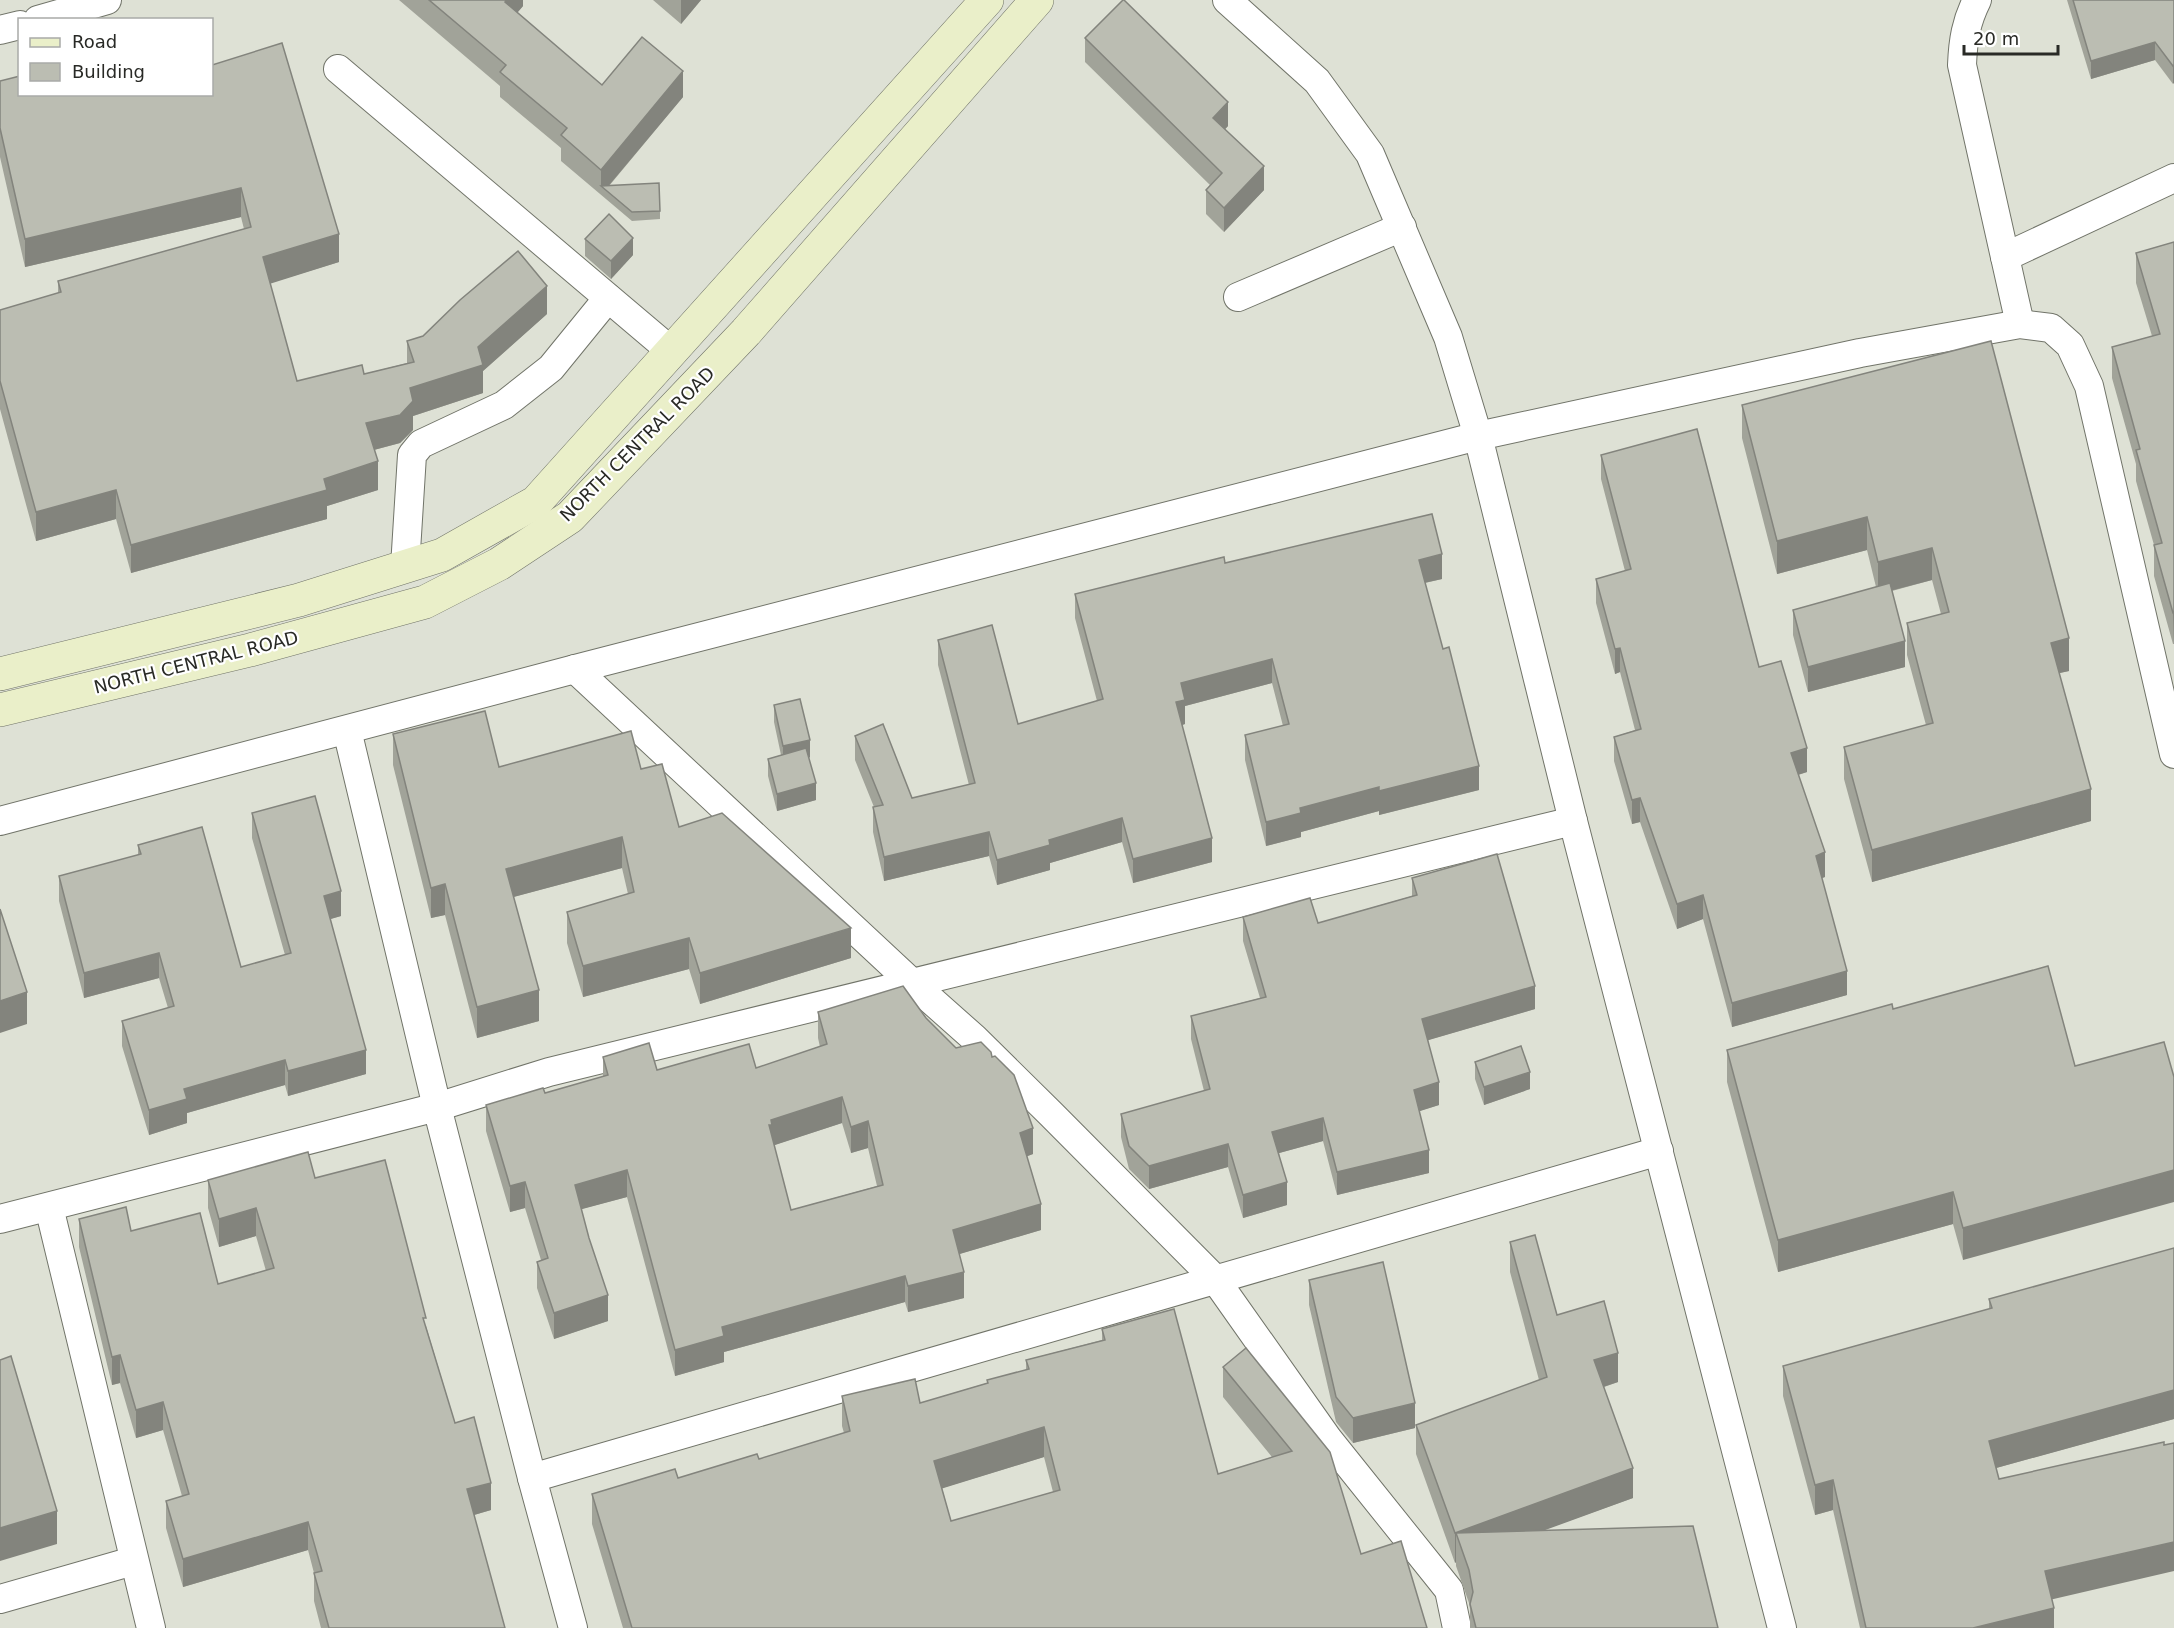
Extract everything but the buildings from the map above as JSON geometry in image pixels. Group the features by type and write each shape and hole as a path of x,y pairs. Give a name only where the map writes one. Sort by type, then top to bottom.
{"main road":[{"name":"NORTH CENTRAL ROAD","path":"0,674 299,600 405,567 442,555 536,502 987,0"},
{"name":"NORTH CENTRAL ROAD","path":"0,710 250,650 425,602 499,564 570,517 746,333 1037,0"}],"street":[{"path":"45,18 107,0"},
{"path":"1227,0 1317,81 1370,154 1448,337 1478,436 1574,821 1782,1628"},
{"path":"1977,0 1968,18 1964,35 1962,65 2020,324"},
{"path":"0,30 18,26"},
{"path":"338,69 671,351"},
{"path":"2005,257 2174,178"},
{"path":"1238,297 1402,227"},
{"path":"405,567 412,455 421,444 504,405 551,368 608,298"},
{"path":"0,821 575,669 1478,436 1860,353 2020,324 2051,328 2070,345 2089,386 2174,754"},
{"path":"575,669 974,1038 1215,1280 1328,1439 1449,1590 1457,1628"},
{"path":"347,730 437,1107 573,1628"},
{"path":"0,1219 437,1107 549,1072 1574,821"},
{"path":"532,1478 1659,1151"},
{"path":"49,1207 151,1628"},
{"path":"0,1599 133,1561"}]}
